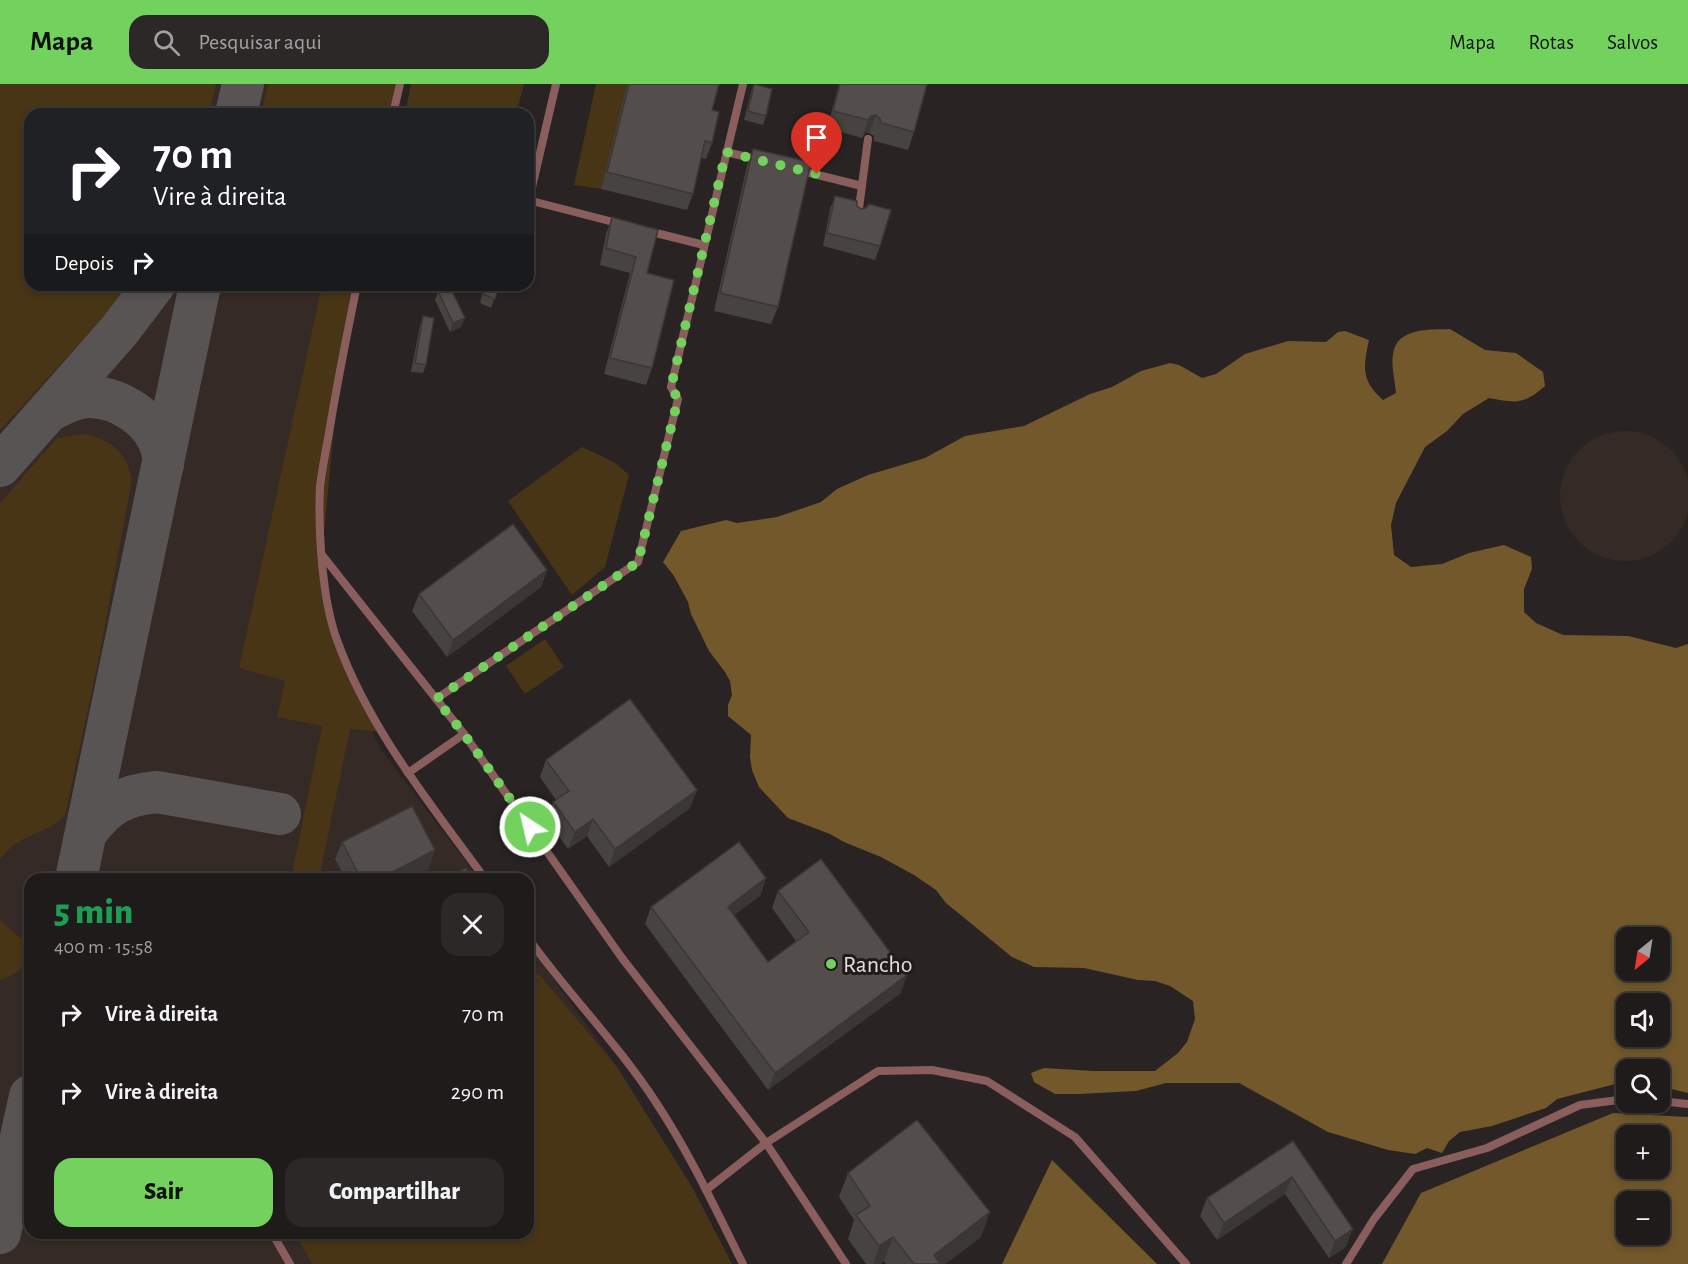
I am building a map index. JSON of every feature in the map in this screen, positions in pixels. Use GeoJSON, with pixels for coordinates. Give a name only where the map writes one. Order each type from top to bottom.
{"type":"FeatureCollection","features":[{"type":"Feature","properties":{"kind":"lane"},"geometry":{"type":"LineString","coordinates":[[394,108],[400,84]]}},
{"type":"Feature","properties":{"kind":"lane"},"geometry":{"type":"LineString","coordinates":[[534,175],[556,84]]}},
{"type":"Feature","properties":{"kind":"lane"},"geometry":{"type":"LineString","coordinates":[[436,699],[638,562],[678,399],[671,387],[742,84]]}},
{"type":"Feature","properties":{"kind":"lane"},"geometry":{"type":"LineString","coordinates":[[858,216],[868,139]]}},
{"type":"Feature","properties":{"kind":"lane"},"geometry":{"type":"LineString","coordinates":[[726,152],[771,163]]}},
{"type":"Feature","properties":{"kind":"lane"},"geometry":{"type":"LineString","coordinates":[[794,169],[862,186]]}},
{"type":"Feature","properties":{"kind":"lane"},"geometry":{"type":"LineString","coordinates":[[534,202],[627,226]]}},
{"type":"Feature","properties":{"kind":"lane"},"geometry":{"type":"LineString","coordinates":[[638,228],[704,245]]}},
{"type":"Feature","properties":{"kind":"lane"},"geometry":{"type":"LineString","coordinates":[[356,291],[320,486],[326,596],[336,639],[363,701],[408,773],[481,873]]}},
{"type":"Feature","properties":{"kind":"lane"},"geometry":{"type":"LineString","coordinates":[[322,555],[464,734],[622,958],[766,1143],[846,1264]]}},
{"type":"Feature","properties":{"kind":"lane"},"geometry":{"type":"LineString","coordinates":[[408,773],[464,734]]}},
{"type":"Feature","properties":{"kind":"lane"},"geometry":{"type":"LineString","coordinates":[[534,953],[582,1005],[656,1103],[706,1190],[743,1264]]}},
{"type":"Feature","properties":{"kind":"lane"},"geometry":{"type":"LineString","coordinates":[[706,1190],[766,1143],[878,1071],[932,1070],[987,1081],[1075,1137],[1186,1264]]}},
{"type":"Feature","properties":{"kind":"lane"},"geometry":{"type":"LineString","coordinates":[[1346,1264],[1374,1219],[1413,1169],[1487,1148],[1580,1105],[1616,1100]]}},
{"type":"Feature","properties":{"kind":"lane"},"geometry":{"type":"LineString","coordinates":[[1670,1102],[1688,1104]]}},
{"type":"Feature","properties":{"kind":"lane"},"geometry":{"type":"LineString","coordinates":[[275,1239],[290,1264]]}},
{"type":"Feature","properties":{"kind":"shaded area"},"geometry":{"type":"Polygon","coordinates":[[[0,84],[388,84],[384,108],[24,108],[24,291],[350,291],[311,518],[332,658],[382,751],[474,873],[24,873],[24,1239],[534,1239],[534,952],[617,1067],[692,1187],[732,1264],[0,1264],[0,84]]]}},
{"type":"Feature","properties":{"kind":"shaded area"},"geometry":{"type":"Polygon","coordinates":[[[0,84],[216,84],[210,108],[24,108],[24,291],[123,291],[101,320],[0,430],[0,84]]]}},
{"type":"Feature","properties":{"kind":"shaded area"},"geometry":{"type":"Polygon","coordinates":[[[268,84],[396,84],[390,108],[262,108],[268,84]]]}},
{"type":"Feature","properties":{"kind":"shaded area"},"geometry":{"type":"Polygon","coordinates":[[[411,84],[524,84],[518,108],[406,108],[411,84]]]}},
{"type":"Feature","properties":{"kind":"shaded area"},"geometry":{"type":"Polygon","coordinates":[[[596,84],[627,84],[601,189],[574,185],[596,84]]]}},
{"type":"Feature","properties":{"kind":"shaded area"},"geometry":{"type":"Polygon","coordinates":[[[321,291],[355,291],[338,384],[322,556],[336,639],[382,732],[350,729],[320,873],[292,873],[322,726],[277,717],[285,681],[239,668],[321,291]]]}},
{"type":"Feature","properties":{"kind":"shaded area"},"geometry":{"type":"Polygon","coordinates":[[[1450,329],[1485,350],[1516,353],[1543,372],[1545,386],[1531,397],[1519,401],[1489,398],[1463,414],[1447,431],[1425,447],[1396,503],[1391,525],[1394,555],[1411,567],[1442,564],[1469,553],[1504,545],[1531,557],[1532,569],[1524,589],[1524,612],[1536,623],[1563,635],[1628,636],[1676,648],[1688,644],[1688,1093],[1670,1089],[1670,1059],[1616,1059],[1616,1084],[1557,1099],[1546,1108],[1492,1126],[1460,1132],[1449,1141],[1442,1153],[1427,1148],[1415,1154],[1388,1150],[1328,1132],[1239,1083],[1166,1083],[1136,1091],[1055,1094],[1034,1082],[1031,1073],[1044,1068],[1155,1071],[1178,1053],[1187,1042],[1195,1019],[1193,1001],[1170,986],[1155,981],[1138,980],[1084,968],[1034,967],[1012,957],[946,903],[936,890],[914,875],[881,857],[788,818],[759,787],[752,770],[750,757],[751,735],[728,716],[728,705],[732,695],[730,681],[709,651],[691,614],[688,602],[674,576],[663,562],[681,531],[726,520],[737,523],[777,517],[821,502],[837,489],[868,475],[925,458],[965,436],[1024,426],[1090,394],[1112,387],[1141,371],[1170,363],[1179,365],[1202,378],[1216,374],[1245,354],[1288,341],[1326,342],[1338,332],[1345,331],[1369,340],[1365,366],[1367,380],[1383,400],[1396,393],[1393,354],[1396,345],[1408,334],[1424,330],[1450,329]]]}},
{"type":"Feature","properties":{"kind":"shaded area"},"geometry":{"type":"Polygon","coordinates":[[[1625,431],[1650,436],[1671,450],[1685,471],[1689,483],[1689,509],[1685,521],[1671,542],[1650,556],[1625,561],[1600,556],[1579,542],[1565,521],[1560,496],[1565,471],[1579,450],[1600,436],[1625,431]]]}},
{"type":"Feature","properties":{"kind":"shaded area"},"geometry":{"type":"Polygon","coordinates":[[[86,434],[104,440],[117,449],[126,461],[132,479],[98,663],[65,815],[48,828],[15,844],[0,860],[0,503],[57,438],[86,434]]]}},
{"type":"Feature","properties":{"kind":"shaded area"},"geometry":{"type":"Polygon","coordinates":[[[582,447],[614,462],[629,475],[605,567],[572,595],[508,501],[582,447]]]}},
{"type":"Feature","properties":{"kind":"shaded area"},"geometry":{"type":"Polygon","coordinates":[[[545,639],[564,667],[525,694],[506,666],[545,639]]]}},
{"type":"Feature","properties":{"kind":"shaded area"},"geometry":{"type":"Polygon","coordinates":[[[0,920],[24,941],[24,964],[17,972],[0,980],[0,920]]]}},
{"type":"Feature","properties":{"kind":"shaded area"},"geometry":{"type":"Polygon","coordinates":[[[538,973],[617,1067],[692,1187],[732,1264],[312,1264],[298,1239],[534,1239],[534,977],[538,973]]]}},
{"type":"Feature","properties":{"kind":"shaded area"},"geometry":{"type":"Polygon","coordinates":[[[1613,1113],[1688,1117],[1688,1264],[1382,1264],[1421,1193],[1613,1113]]]}},
{"type":"Feature","properties":{"kind":"shaded area"},"geometry":{"type":"Polygon","coordinates":[[[1052,1160],[1157,1264],[1002,1264],[1052,1160]]]}},
{"type":"Feature","properties":{"kind":"building"},"geometry":{"type":"Polygon","coordinates":[[[629,84],[719,84],[712,110],[719,112],[712,143],[705,141],[693,194],[607,172],[629,84]]]}},
{"type":"Feature","properties":{"kind":"building"},"geometry":{"type":"Polygon","coordinates":[[[754,84],[772,89],[766,116],[748,111],[754,84]]]}},
{"type":"Feature","properties":{"kind":"building"},"geometry":{"type":"Polygon","coordinates":[[[840,84],[927,84],[914,132],[881,123],[876,115],[871,116],[868,120],[833,111],[840,84]]]}},
{"type":"Feature","properties":{"kind":"building"},"geometry":{"type":"Polygon","coordinates":[[[753,149],[811,162],[778,307],[720,293],[753,149]]]}},
{"type":"Feature","properties":{"kind":"building"},"geometry":{"type":"Polygon","coordinates":[[[835,196],[857,201],[857,206],[861,209],[866,208],[869,204],[891,210],[880,246],[827,233],[835,196]]]}},
{"type":"Feature","properties":{"kind":"building"},"geometry":{"type":"Polygon","coordinates":[[[612,217],[658,230],[647,273],[674,280],[652,368],[610,358],[636,257],[606,248],[612,217]]]}},
{"type":"Feature","properties":{"kind":"building"},"geometry":{"type":"Polygon","coordinates":[[[438,291],[452,291],[465,318],[453,323],[438,291]]]}},
{"type":"Feature","properties":{"kind":"building"},"geometry":{"type":"Polygon","coordinates":[[[484,291],[497,291],[495,299],[483,294],[484,291]]]}},
{"type":"Feature","properties":{"kind":"building"},"geometry":{"type":"Polygon","coordinates":[[[423,316],[434,318],[426,365],[415,363],[423,316]]]}},
{"type":"Feature","properties":{"kind":"building"},"geometry":{"type":"Polygon","coordinates":[[[513,524],[547,570],[453,640],[419,594],[513,524]]]}},
{"type":"Feature","properties":{"kind":"building"},"geometry":{"type":"Polygon","coordinates":[[[630,699],[697,790],[615,849],[593,819],[575,832],[553,802],[569,791],[546,760],[630,699]]]}},
{"type":"Feature","properties":{"kind":"building"},"geometry":{"type":"Polygon","coordinates":[[[412,806],[435,850],[391,873],[358,873],[342,842],[412,806]]]}},
{"type":"Feature","properties":{"kind":"building","name":"Rancho"},"geometry":{"type":"Polygon","coordinates":[[[739,842],[766,878],[728,907],[768,962],[809,932],[778,891],[821,859],[907,975],[775,1073],[651,907],[739,842]]]}},
{"type":"Feature","properties":{"kind":"building"},"geometry":{"type":"Polygon","coordinates":[[[466,868],[468,873],[456,873],[466,868]]]}},
{"type":"Feature","properties":{"kind":"building"},"geometry":{"type":"Polygon","coordinates":[[[917,1120],[990,1212],[934,1255],[940,1264],[914,1264],[893,1237],[879,1246],[856,1215],[870,1206],[848,1173],[917,1120]]]}},
{"type":"Feature","properties":{"kind":"building"},"geometry":{"type":"Polygon","coordinates":[[[1293,1141],[1353,1229],[1335,1241],[1292,1177],[1224,1223],[1207,1198],[1293,1141]]]}},
{"type":"Feature","properties":{"kind":"taxiway"},"geometry":{"type":"LineString","coordinates":[[237,108],[243,84]]}},
{"type":"Feature","properties":{"kind":"taxiway"},"geometry":{"type":"LineString","coordinates":[[0,466],[119,331],[149,291]]}},
{"type":"Feature","properties":{"kind":"taxiway"},"geometry":{"type":"LineString","coordinates":[[77,873],[199,291]]}},
{"type":"Feature","properties":{"kind":"taxiway"},"geometry":{"type":"LineString","coordinates":[[51,410],[73,400],[87,397],[123,405],[152,429],[162,451],[163,465]]}},
{"type":"Feature","properties":{"kind":"taxiway"},"geometry":{"type":"LineString","coordinates":[[87,832],[109,808],[125,799],[145,793],[157,792],[280,814]]}},
{"type":"Feature","properties":{"kind":"taxiway"},"geometry":{"type":"LineString","coordinates":[[0,1233],[24,1123]]}},
{"type":"Feature","properties":{"kind":"place","name":"Rancho"},"geometry":{"type":"Point","coordinates":[831,964]}},
{"type":"Feature","properties":{"kind":"route"},"geometry":{"type":"LineString","coordinates":[[530,827],[464,734],[436,699],[638,562],[678,399],[671,387],[726,152],[817,174]]}}]}
